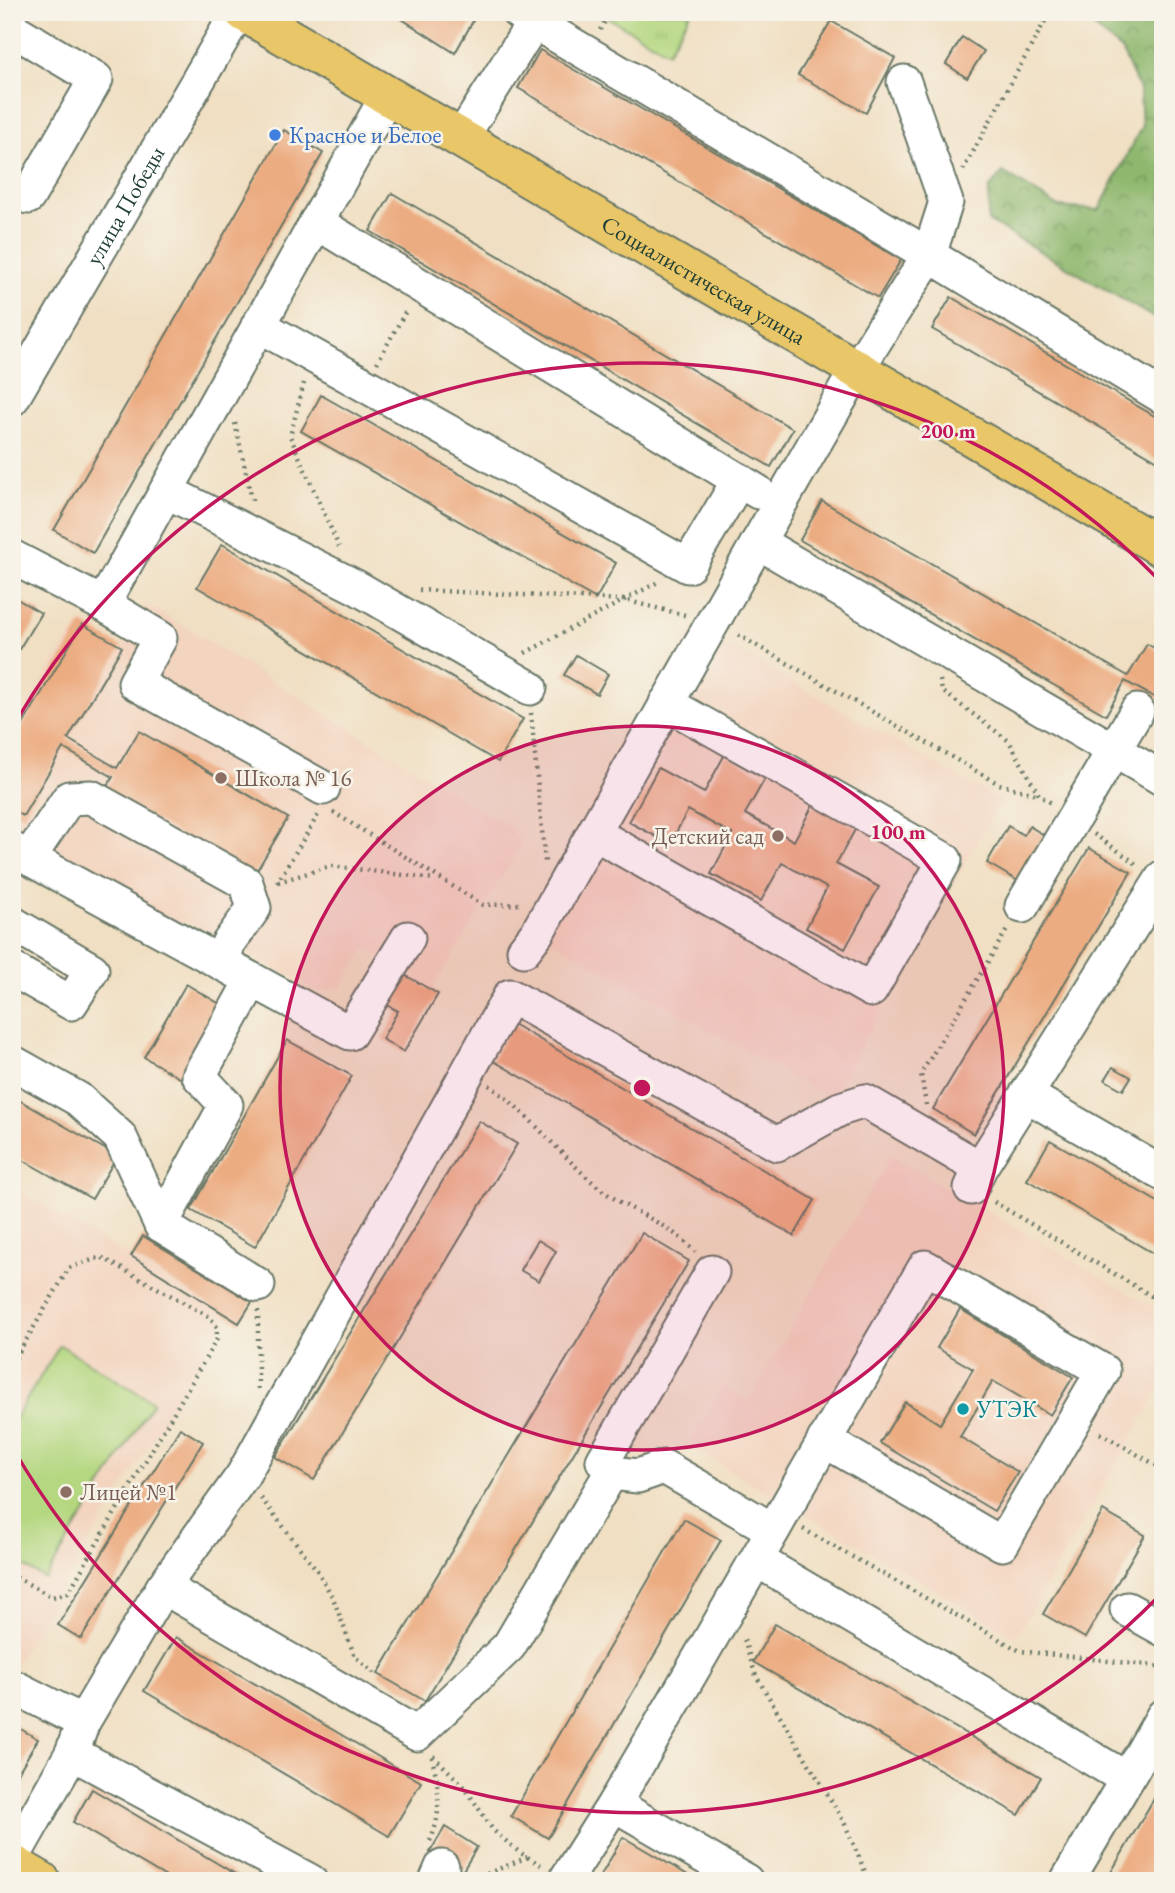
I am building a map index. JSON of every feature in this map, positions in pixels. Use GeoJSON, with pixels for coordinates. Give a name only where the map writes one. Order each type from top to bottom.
{"type":"FeatureCollection","features":[{"type":"Feature","properties":{"kind":"main road","name":"Социалистическая улица"},"geometry":{"type":"LineString","coordinates":[[244,12],[1163,548]]}},
{"type":"Feature","properties":{"kind":"main road"},"geometry":{"type":"LineString","coordinates":[[12,1861],[41,1881]]}},
{"type":"Feature","properties":{"kind":"street","name":"улица Победы"},"geometry":{"type":"LineString","coordinates":[[15,387],[238,12]]}},
{"type":"Feature","properties":{"kind":"street"},"geometry":{"type":"LineString","coordinates":[[460,140],[526,17],[1163,397]]}},
{"type":"Feature","properties":{"kind":"street"},"geometry":{"type":"LineString","coordinates":[[12,188],[28,197],[96,79],[16,41]]}},
{"type":"Feature","properties":{"kind":"street"},"geometry":{"type":"LineString","coordinates":[[524,950],[594,833],[856,370],[929,255],[946,202],[904,82]]}},
{"type":"Feature","properties":{"kind":"street"},"geometry":{"type":"LineString","coordinates":[[103,604],[387,96]]}},
{"type":"Feature","properties":{"kind":"street"},"geometry":{"type":"LineString","coordinates":[[316,222],[778,504]]}},
{"type":"Feature","properties":{"kind":"street"},"geometry":{"type":"LineString","coordinates":[[258,325],[688,566],[739,480]]}},
{"type":"Feature","properties":{"kind":"street"},"geometry":{"type":"LineString","coordinates":[[166,491],[356,587],[530,688]]}},
{"type":"Feature","properties":{"kind":"street"},"geometry":{"type":"LineString","coordinates":[[758,542],[1114,750],[1160,770]]}},
{"type":"Feature","properties":{"kind":"street"},"geometry":{"type":"LineString","coordinates":[[12,557],[103,604],[160,638],[135,683],[323,788]]}},
{"type":"Feature","properties":{"kind":"street"},"geometry":{"type":"LineString","coordinates":[[594,833],[871,990],[945,860],[666,703]]}},
{"type":"Feature","properties":{"kind":"street"},"geometry":{"type":"LineString","coordinates":[[1023,906],[1137,711]]}},
{"type":"Feature","properties":{"kind":"street"},"geometry":{"type":"LineString","coordinates":[[18,854],[32,853],[69,798],[91,797],[246,883],[254,908],[228,944],[223,964]]}},
{"type":"Feature","properties":{"kind":"street"},"geometry":{"type":"LineString","coordinates":[[18,854],[350,1033],[408,937]]}},
{"type":"Feature","properties":{"kind":"street"},"geometry":{"type":"LineString","coordinates":[[12,1861],[163,1587],[243,1475],[510,996],[777,1144],[841,1110],[866,1101],[921,1136],[976,1178],[1161,879]]}},
{"type":"Feature","properties":{"kind":"street"},"geometry":{"type":"LineString","coordinates":[[12,923],[92,970],[71,1003],[12,969]]}},
{"type":"Feature","properties":{"kind":"street"},"geometry":{"type":"LineString","coordinates":[[162,1225],[226,1105],[199,1076],[252,979]]}},
{"type":"Feature","properties":{"kind":"street"},"geometry":{"type":"LineString","coordinates":[[12,1062],[78,1099],[120,1137],[162,1225],[258,1285]]}},
{"type":"Feature","properties":{"kind":"street"},"geometry":{"type":"LineString","coordinates":[[1028,1096],[1163,1174]]}},
{"type":"Feature","properties":{"kind":"street"},"geometry":{"type":"LineString","coordinates":[[565,1881],[614,1804],[757,1560],[824,1440],[925,1267],[1103,1371],[1002,1544],[824,1440]]}},
{"type":"Feature","properties":{"kind":"street"},"geometry":{"type":"LineString","coordinates":[[712,1272],[603,1461],[611,1473],[638,1476],[664,1467],[777,1523]]}},
{"type":"Feature","properties":{"kind":"street"},"geometry":{"type":"LineString","coordinates":[[163,1587],[364,1702],[424,1743],[509,1646],[611,1473]]}},
{"type":"Feature","properties":{"kind":"street"},"geometry":{"type":"LineString","coordinates":[[757,1560],[1127,1779]]}},
{"type":"Feature","properties":{"kind":"street"},"geometry":{"type":"LineString","coordinates":[[1127,1609],[1163,1629]]}},
{"type":"Feature","properties":{"kind":"street"},"geometry":{"type":"LineString","coordinates":[[12,1686],[78,1737],[310,1881]]}},
{"type":"Feature","properties":{"kind":"street"},"geometry":{"type":"LineString","coordinates":[[1067,1881],[1163,1716]]}},
{"type":"Feature","properties":{"kind":"street"},"geometry":{"type":"LineString","coordinates":[[614,1804],[746,1881]]}},
{"type":"Feature","properties":{"kind":"path"},"geometry":{"type":"LineString","coordinates":[[946,202],[1050,12]]}},
{"type":"Feature","properties":{"kind":"path"},"geometry":{"type":"LineString","coordinates":[[365,385],[419,287]]}},
{"type":"Feature","properties":{"kind":"path"},"geometry":{"type":"LineString","coordinates":[[312,355],[290,436],[356,587]]}},
{"type":"Feature","properties":{"kind":"path"},"geometry":{"type":"LineString","coordinates":[[226,383],[261,539]]}},
{"type":"Feature","properties":{"kind":"path"},"geometry":{"type":"LineString","coordinates":[[496,668],[688,566]]}},
{"type":"Feature","properties":{"kind":"path"},"geometry":{"type":"LineString","coordinates":[[410,590],[624,600],[713,621],[999,784],[1039,795],[1161,879]]}},
{"type":"Feature","properties":{"kind":"path"},"geometry":{"type":"LineString","coordinates":[[933,645],[942,691],[1009,741],[1039,795]]}},
{"type":"Feature","properties":{"kind":"path"},"geometry":{"type":"LineString","coordinates":[[530,688],[546,867]]}},
{"type":"Feature","properties":{"kind":"path"},"geometry":{"type":"LineString","coordinates":[[254,908],[278,882],[324,806],[483,905],[527,904]]}},
{"type":"Feature","properties":{"kind":"path"},"geometry":{"type":"LineString","coordinates":[[278,882],[331,866],[440,879]]}},
{"type":"Feature","properties":{"kind":"path"},"geometry":{"type":"LineString","coordinates":[[921,1136],[928,1119],[921,1074],[1023,906]]}},
{"type":"Feature","properties":{"kind":"path"},"geometry":{"type":"LineString","coordinates":[[465,1079],[490,1086],[543,1131],[597,1187],[680,1235],[712,1272]]}},
{"type":"Feature","properties":{"kind":"path"},"geometry":{"type":"LineString","coordinates":[[976,1178],[1163,1303]]}},
{"type":"Feature","properties":{"kind":"path"},"geometry":{"type":"LineString","coordinates":[[12,1364],[69,1268],[101,1257],[210,1317],[217,1326],[217,1339],[68,1592],[52,1597],[12,1575]]}},
{"type":"Feature","properties":{"kind":"path"},"geometry":{"type":"LineString","coordinates":[[258,1285],[258,1396]]}},
{"type":"Feature","properties":{"kind":"path"},"geometry":{"type":"LineString","coordinates":[[1075,1419],[1163,1469]]}},
{"type":"Feature","properties":{"kind":"path"},"geometry":{"type":"LineString","coordinates":[[243,1475],[317,1570],[338,1609],[355,1657],[373,1671],[376,1680],[364,1702]]}},
{"type":"Feature","properties":{"kind":"path"},"geometry":{"type":"LineString","coordinates":[[777,1523],[1020,1651],[1163,1667]]}},
{"type":"Feature","properties":{"kind":"path"},"geometry":{"type":"LineString","coordinates":[[732,1602],[756,1676],[844,1822],[869,1881]]}},
{"type":"Feature","properties":{"kind":"path"},"geometry":{"type":"LineString","coordinates":[[424,1743],[437,1779],[439,1822]]}},
{"type":"Feature","properties":{"kind":"path"},"geometry":{"type":"LineString","coordinates":[[424,1743],[463,1785],[493,1830],[528,1857],[474,1880],[476,1881]]}},
{"type":"Feature","properties":{"kind":"shaded area","name":"Школа № 16"},"geometry":{"type":"Polygon","coordinates":[[[146,603],[510,827],[522,844],[432,990],[366,948],[341,987],[319,992],[186,921],[180,927],[12,842],[12,729],[81,621],[121,647],[146,603]]]}},
{"type":"Feature","properties":{"kind":"shaded area","name":"Детский сад"},"geometry":{"type":"Polygon","coordinates":[[[694,626],[1001,801],[831,1099],[524,925],[694,626]]]}},
{"type":"Feature","properties":{"kind":"shaded area"},"geometry":{"type":"Polygon","coordinates":[[[891,1155],[1163,1313],[1163,1384],[1016,1637],[688,1446],[723,1387],[748,1401],[891,1155]]]}},
{"type":"Feature","properties":{"kind":"shaded area","name":"Лицей №1"},"geometry":{"type":"Polygon","coordinates":[[[12,1187],[228,1315],[12,1669],[12,1187]]]}},
{"type":"Feature","properties":{"kind":"green space"},"geometry":{"type":"Polygon","coordinates":[[[610,12],[691,12],[668,52],[607,17],[610,12]]]}},
{"type":"Feature","properties":{"kind":"green space"},"geometry":{"type":"Polygon","coordinates":[[[1094,12],[1163,12],[1163,323],[988,221],[989,189],[1003,172],[1059,207],[1099,210],[1142,126],[1140,91],[1122,51],[1093,26],[1094,12]]]}},
{"type":"Feature","properties":{"kind":"green space"},"geometry":{"type":"Polygon","coordinates":[[[60,1345],[153,1402],[45,1579],[12,1559],[12,1423],[60,1345]]]}},
{"type":"Feature","properties":{"kind":"building"},"geometry":{"type":"Polygon","coordinates":[[[391,12],[478,12],[455,53],[391,12]]]}},
{"type":"Feature","properties":{"kind":"building"},"geometry":{"type":"Polygon","coordinates":[[[831,21],[895,58],[866,113],[798,75],[831,21]]]}},
{"type":"Feature","properties":{"kind":"building"},"geometry":{"type":"Polygon","coordinates":[[[962,37],[984,51],[967,78],[946,64],[962,37]]]}},
{"type":"Feature","properties":{"kind":"building"},"geometry":{"type":"Polygon","coordinates":[[[540,50],[901,260],[878,298],[518,88],[540,50]]]}},
{"type":"Feature","properties":{"kind":"building"},"geometry":{"type":"Polygon","coordinates":[[[284,130],[323,153],[93,553],[54,530],[284,130]]]}},
{"type":"Feature","properties":{"kind":"building"},"geometry":{"type":"Polygon","coordinates":[[[392,193],[793,429],[771,467],[370,231],[392,193]]]}},
{"type":"Feature","properties":{"kind":"building"},"geometry":{"type":"Polygon","coordinates":[[[951,297],[1163,421],[1163,464],[932,329],[951,297]]]}},
{"type":"Feature","properties":{"kind":"building"},"geometry":{"type":"Polygon","coordinates":[[[321,395],[616,563],[596,599],[301,431],[321,395]]]}},
{"type":"Feature","properties":{"kind":"building"},"geometry":{"type":"Polygon","coordinates":[[[822,501],[1128,676],[1147,644],[1163,653],[1163,702],[1125,681],[1106,715],[800,540],[822,501]]]}},
{"type":"Feature","properties":{"kind":"building"},"geometry":{"type":"Polygon","coordinates":[[[222,544],[523,719],[498,762],[197,587],[222,544]]]}},
{"type":"Feature","properties":{"kind":"building"},"geometry":{"type":"Polygon","coordinates":[[[12,596],[41,613],[12,661],[12,596]]]}},
{"type":"Feature","properties":{"kind":"building"},"geometry":{"type":"Polygon","coordinates":[[[82,624],[122,647],[68,739],[117,768],[139,731],[288,818],[253,877],[104,791],[113,777],[63,748],[23,816],[12,810],[12,743],[82,624]]]}},
{"type":"Feature","properties":{"kind":"building"},"geometry":{"type":"Polygon","coordinates":[[[576,655],[608,674],[597,694],[564,675],[576,655]]]}},
{"type":"Feature","properties":{"kind":"building"},"geometry":{"type":"Polygon","coordinates":[[[725,754],[766,777],[745,814],[794,841],[813,805],[856,828],[836,864],[879,887],[845,949],[806,928],[827,888],[782,863],[761,901],[711,874],[732,834],[688,810],[670,844],[629,822],[658,768],[704,793],[725,754]]]}},
{"type":"Feature","properties":{"kind":"building"},"geometry":{"type":"Polygon","coordinates":[[[1008,826],[1024,835],[1029,826],[1044,835],[1018,881],[987,863],[1008,826]]]}},
{"type":"Feature","properties":{"kind":"building"},"geometry":{"type":"Polygon","coordinates":[[[1089,848],[1131,872],[974,1134],[933,1109],[1089,848]]]}},
{"type":"Feature","properties":{"kind":"building"},"geometry":{"type":"Polygon","coordinates":[[[405,975],[438,994],[404,1052],[382,1039],[398,1011],[387,1005],[405,975]]]}},
{"type":"Feature","properties":{"kind":"building"},"geometry":{"type":"Polygon","coordinates":[[[186,984],[225,1007],[183,1080],[144,1057],[186,984]]]}},
{"type":"Feature","properties":{"kind":"building"},"geometry":{"type":"Polygon","coordinates":[[[513,1024],[815,1200],[794,1236],[492,1060],[513,1024]]]}},
{"type":"Feature","properties":{"kind":"building"},"geometry":{"type":"Polygon","coordinates":[[[287,1040],[352,1076],[255,1247],[191,1210],[287,1040]]]}},
{"type":"Feature","properties":{"kind":"building"},"geometry":{"type":"Polygon","coordinates":[[[1113,1067],[1131,1077],[1123,1090],[1105,1080],[1113,1067]]]}},
{"type":"Feature","properties":{"kind":"building"},"geometry":{"type":"Polygon","coordinates":[[[12,1096],[117,1156],[92,1199],[12,1154],[12,1096]]]}},
{"type":"Feature","properties":{"kind":"building"},"geometry":{"type":"Polygon","coordinates":[[[479,1121],[517,1144],[314,1480],[275,1457],[479,1121]]]}},
{"type":"Feature","properties":{"kind":"building"},"geometry":{"type":"Polygon","coordinates":[[[1050,1140],[1163,1205],[1163,1259],[1027,1180],[1050,1140]]]}},
{"type":"Feature","properties":{"kind":"building"},"geometry":{"type":"Polygon","coordinates":[[[642,1233],[689,1261],[425,1701],[378,1674],[642,1233]]]}},
{"type":"Feature","properties":{"kind":"building"},"geometry":{"type":"Polygon","coordinates":[[[143,1236],[252,1302],[239,1323],[131,1256],[143,1236]]]}},
{"type":"Feature","properties":{"kind":"building"},"geometry":{"type":"Polygon","coordinates":[[[538,1240],[556,1251],[539,1281],[520,1270],[538,1240]]]}},
{"type":"Feature","properties":{"kind":"building","name":"УТЭК"},"geometry":{"type":"Polygon","coordinates":[[[960,1309],[1073,1377],[1050,1415],[993,1381],[960,1437],[1018,1472],[994,1511],[880,1443],[905,1402],[940,1424],[973,1369],[937,1348],[960,1309]]]}},
{"type":"Feature","properties":{"kind":"building"},"geometry":{"type":"Polygon","coordinates":[[[180,1428],[203,1442],[81,1639],[58,1625],[180,1428]]]}},
{"type":"Feature","properties":{"kind":"building"},"geometry":{"type":"Polygon","coordinates":[[[1103,1511],[1145,1535],[1085,1638],[1043,1614],[1103,1511]]]}},
{"type":"Feature","properties":{"kind":"building"},"geometry":{"type":"Polygon","coordinates":[[[684,1519],[721,1540],[548,1838],[511,1816],[684,1519]]]}},
{"type":"Feature","properties":{"kind":"building"},"geometry":{"type":"Polygon","coordinates":[[[775,1624],[1041,1777],[1019,1815],[753,1662],[775,1624]]]}},
{"type":"Feature","properties":{"kind":"building"},"geometry":{"type":"Polygon","coordinates":[[[176,1637],[421,1782],[389,1836],[144,1691],[176,1637]]]}},
{"type":"Feature","properties":{"kind":"building"},"geometry":{"type":"Polygon","coordinates":[[[12,1724],[38,1739],[12,1783],[12,1724]]]}},
{"type":"Feature","properties":{"kind":"building"},"geometry":{"type":"Polygon","coordinates":[[[1163,1783],[1163,1872],[1158,1881],[1106,1881],[1163,1783]]]}},
{"type":"Feature","properties":{"kind":"building"},"geometry":{"type":"Polygon","coordinates":[[[92,1789],[247,1881],[173,1881],[73,1822],[92,1789]]]}},
{"type":"Feature","properties":{"kind":"building"},"geometry":{"type":"Polygon","coordinates":[[[445,1827],[477,1847],[462,1872],[430,1852],[445,1827]]]}},
{"type":"Feature","properties":{"kind":"building"},"geometry":{"type":"Polygon","coordinates":[[[623,1837],[698,1881],[606,1881],[600,1877],[623,1837]]]}},
{"type":"Feature","properties":{"kind":"place","name":"Красное и Белое"},"geometry":{"type":"Point","coordinates":[275,135]}},
{"type":"Feature","properties":{"kind":"place","name":"Школа № 16"},"geometry":{"type":"Point","coordinates":[221,778]}},
{"type":"Feature","properties":{"kind":"place","name":"Детский сад"},"geometry":{"type":"Point","coordinates":[778,836]}},
{"type":"Feature","properties":{"kind":"place","name":"УТЭК"},"geometry":{"type":"Point","coordinates":[963,1409]}},
{"type":"Feature","properties":{"kind":"place","name":"Лицей №1"},"geometry":{"type":"Point","coordinates":[66,1492]}}]}
